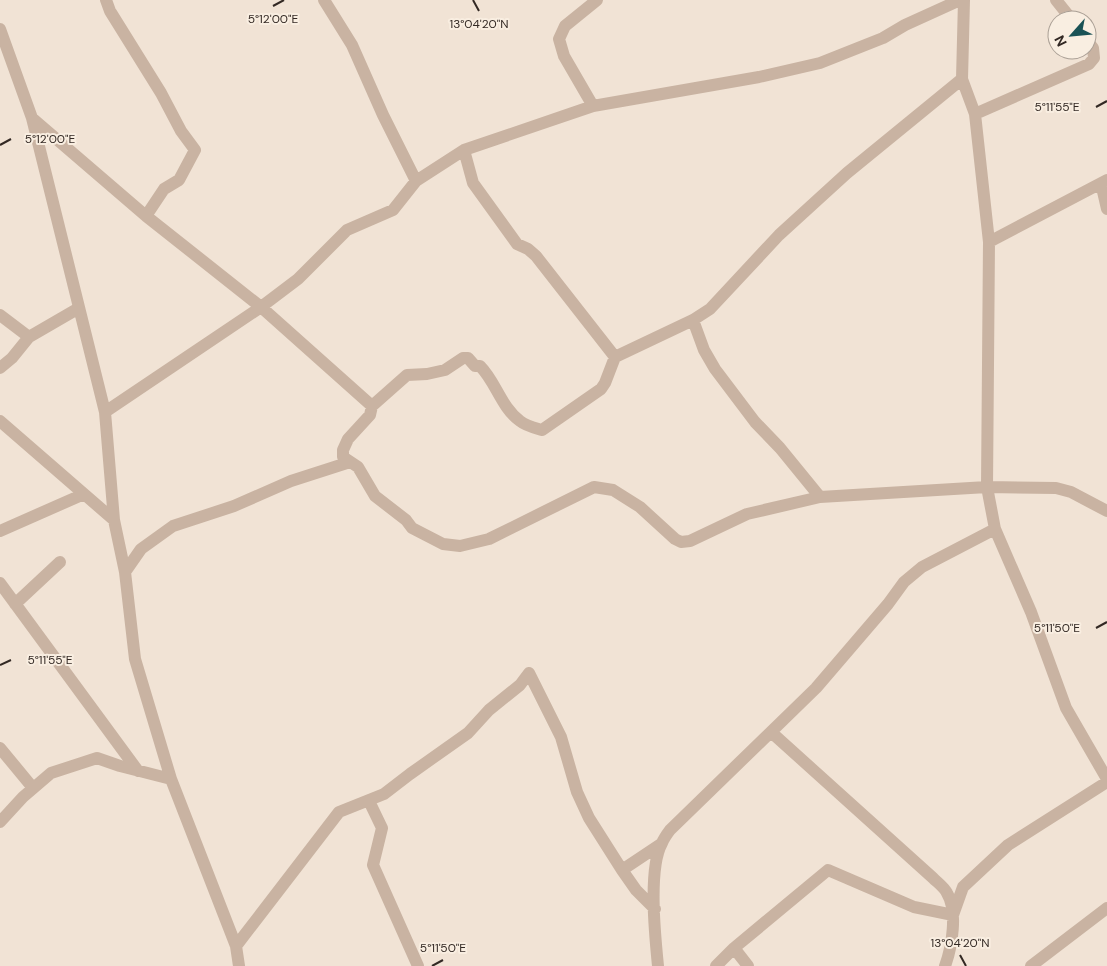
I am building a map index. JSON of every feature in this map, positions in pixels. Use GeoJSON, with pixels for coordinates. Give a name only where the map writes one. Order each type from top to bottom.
{"type":"FeatureCollection","features":[{"type":"Feature","properties":{"kind":"street"},"geometry":{"type":"LineString","coordinates":[[106,0],[110,11],[181,131],[195,150],[179,180],[164,189],[146,216]]}},
{"type":"Feature","properties":{"kind":"street"},"geometry":{"type":"LineString","coordinates":[[324,0],[352,45],[416,182]]}},
{"type":"Feature","properties":{"kind":"street"},"geometry":{"type":"LineString","coordinates":[[593,106],[564,56],[559,39],[565,26],[597,0]]}},
{"type":"Feature","properties":{"kind":"street"},"geometry":{"type":"LineString","coordinates":[[105,412],[298,279],[347,230],[392,210],[416,182],[464,150],[593,106],[758,77],[820,63],[883,38],[905,25],[962,0],[962,79],[975,114],[989,242],[987,487],[995,528],[1031,612],[1066,708],[1107,780],[1008,845],[963,887],[953,915],[950,952],[945,966]]}},
{"type":"Feature","properties":{"kind":"street"},"geometry":{"type":"LineString","coordinates":[[1056,0],[1064,10]]}},
{"type":"Feature","properties":{"kind":"street"},"geometry":{"type":"LineString","coordinates":[[0,29],[32,118],[105,412],[114,520],[126,572],[135,660],[171,779],[236,946],[239,966]]}},
{"type":"Feature","properties":{"kind":"street"},"geometry":{"type":"LineString","coordinates":[[975,114],[1089,64],[1092,60]]}},
{"type":"Feature","properties":{"kind":"street"},"geometry":{"type":"LineString","coordinates":[[962,79],[847,173],[779,235],[710,309],[693,320],[614,357],[601,389],[542,430],[520,422],[501,400],[486,372],[480,366],[475,366],[468,358],[463,358],[445,370],[427,374],[407,375],[372,406],[370,415],[348,439],[343,450],[343,457],[358,467],[375,496],[406,520],[412,528],[443,544],[460,546],[489,539],[594,487],[613,490],[640,507],[674,539],[681,542],[690,541],[747,514],[820,497],[987,487],[1056,488],[1071,492],[1107,511]]}},
{"type":"Feature","properties":{"kind":"street"},"geometry":{"type":"LineString","coordinates":[[32,118],[146,216],[261,306],[372,406]]}},
{"type":"Feature","properties":{"kind":"street"},"geometry":{"type":"LineString","coordinates":[[464,150],[472,183],[517,244],[528,249],[536,256],[614,357]]}},
{"type":"Feature","properties":{"kind":"street"},"geometry":{"type":"LineString","coordinates":[[989,242],[1104,182],[1107,209]]}},
{"type":"Feature","properties":{"kind":"street"},"geometry":{"type":"LineString","coordinates":[[0,368],[12,358],[29,337],[78,308]]}},
{"type":"Feature","properties":{"kind":"street"},"geometry":{"type":"LineString","coordinates":[[0,315],[29,337]]}},
{"type":"Feature","properties":{"kind":"street"},"geometry":{"type":"LineString","coordinates":[[693,320],[704,350],[715,369],[755,422],[780,448],[820,497]]}},
{"type":"Feature","properties":{"kind":"street"},"geometry":{"type":"LineString","coordinates":[[0,421],[114,520]]}},
{"type":"Feature","properties":{"kind":"street"},"geometry":{"type":"LineString","coordinates":[[126,572],[141,549],[173,526],[234,506],[291,481],[350,462]]}},
{"type":"Feature","properties":{"kind":"street"},"geometry":{"type":"LineString","coordinates":[[0,531],[84,494]]}},
{"type":"Feature","properties":{"kind":"street"},"geometry":{"type":"LineString","coordinates":[[658,966],[655,934],[656,862],[661,844],[670,830],[816,688],[888,604],[904,582],[922,567],[995,528]]}},
{"type":"Feature","properties":{"kind":"street"},"geometry":{"type":"LineString","coordinates":[[15,604],[60,562]]}},
{"type":"Feature","properties":{"kind":"street"},"geometry":{"type":"LineString","coordinates":[[0,582],[138,771]]}},
{"type":"Feature","properties":{"kind":"street"},"geometry":{"type":"LineString","coordinates":[[236,946],[340,812],[384,794],[468,733],[489,710],[520,685],[529,673],[561,736],[577,792],[589,818],[636,890],[655,909]]}},
{"type":"Feature","properties":{"kind":"street"},"geometry":{"type":"LineString","coordinates":[[772,732],[934,878],[947,893],[953,915]]}},
{"type":"Feature","properties":{"kind":"street"},"geometry":{"type":"LineString","coordinates":[[0,748],[33,788]]}},
{"type":"Feature","properties":{"kind":"street"},"geometry":{"type":"LineString","coordinates":[[0,822],[33,788],[51,773],[98,758],[171,779]]}},
{"type":"Feature","properties":{"kind":"street"},"geometry":{"type":"LineString","coordinates":[[369,801],[382,828],[373,865],[418,966]]}},
{"type":"Feature","properties":{"kind":"street"},"geometry":{"type":"LineString","coordinates":[[622,870],[661,844]]}},
{"type":"Feature","properties":{"kind":"street"},"geometry":{"type":"LineString","coordinates":[[716,966],[734,948],[828,870],[914,907],[953,915]]}},
{"type":"Feature","properties":{"kind":"street"},"geometry":{"type":"LineString","coordinates":[[1031,966],[1107,908]]}},
{"type":"Feature","properties":{"kind":"street"},"geometry":{"type":"LineString","coordinates":[[734,948],[748,966]]}}]}
